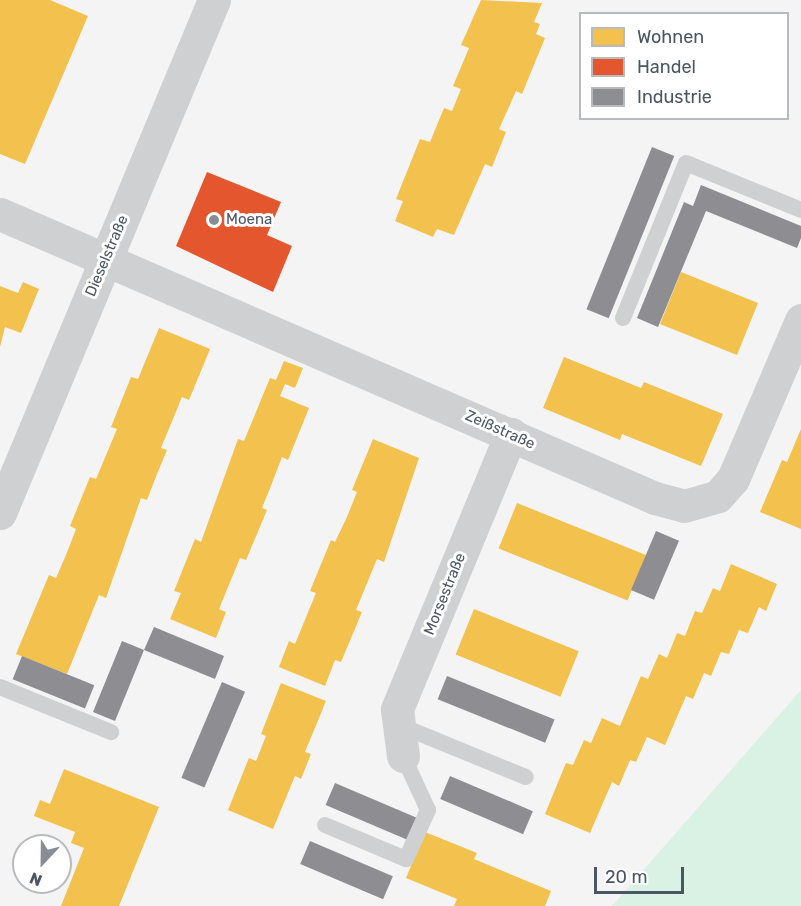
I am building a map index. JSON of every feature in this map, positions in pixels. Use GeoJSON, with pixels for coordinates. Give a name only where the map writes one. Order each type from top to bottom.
{"type":"FeatureCollection","features":[{"type":"Feature","properties":{"kind":"street","name":"Dieselstraße"},"geometry":{"type":"LineString","coordinates":[[0,513],[214,0]]}},
{"type":"Feature","properties":{"kind":"street","name":"Zeißstraße"},"geometry":{"type":"LineString","coordinates":[[0,214],[655,498],[684,506],[704,502],[718,496],[733,479],[801,320]]}},
{"type":"Feature","properties":{"kind":"street","name":"Morsestraße"},"geometry":{"type":"LineString","coordinates":[[401,740],[398,709],[511,434]]}},
{"type":"Feature","properties":{"kind":"lane"},"geometry":{"type":"LineString","coordinates":[[623,318],[686,163],[801,210]]}},
{"type":"Feature","properties":{"kind":"lane"},"geometry":{"type":"LineString","coordinates":[[0,687],[111,732]]}},
{"type":"Feature","properties":{"kind":"lane"},"geometry":{"type":"LineString","coordinates":[[401,740],[526,777]]}},
{"type":"Feature","properties":{"kind":"lane"},"geometry":{"type":"LineString","coordinates":[[325,825],[406,859],[428,810],[401,740]]}},
{"type":"Feature","properties":{"kind":"green space"},"geometry":{"type":"Polygon","coordinates":[[[801,690],[801,906],[612,906],[801,690]]]}},
{"type":"Feature","properties":{"kind":"building: Wohnen"},"geometry":{"type":"Polygon","coordinates":[[[0,0],[50,0],[88,16],[25,164],[0,154],[0,0]]]}},
{"type":"Feature","properties":{"kind":"building: Wohnen"},"geometry":{"type":"Polygon","coordinates":[[[481,0],[542,3],[534,22],[540,24],[536,34],[545,38],[522,94],[516,91],[499,129],[506,132],[492,167],[485,164],[454,235],[437,229],[433,237],[395,221],[403,201],[396,199],[420,139],[430,142],[444,108],[452,111],[461,89],[453,86],[469,48],[461,45],[481,0]]]}},
{"type":"Feature","properties":{"kind":"building: Wohnen"},"geometry":{"type":"Polygon","coordinates":[[[681,272],[758,303],[737,355],[660,324],[681,272]]]}},
{"type":"Feature","properties":{"kind":"building: Wohnen"},"geometry":{"type":"Polygon","coordinates":[[[23,282],[39,289],[21,333],[5,327],[0,347],[0,286],[18,293],[23,282]]]}},
{"type":"Feature","properties":{"kind":"building: Wohnen"},"geometry":{"type":"Polygon","coordinates":[[[159,328],[210,349],[189,400],[182,397],[161,448],[167,450],[147,500],[141,498],[106,598],[99,595],[67,674],[16,654],[49,575],[56,578],[76,529],[70,526],[90,477],[96,479],[117,429],[111,427],[131,377],[138,379],[159,328]]]}},
{"type":"Feature","properties":{"kind":"building: Wohnen"},"geometry":{"type":"Polygon","coordinates":[[[564,357],[641,388],[644,382],[723,414],[701,466],[622,434],[620,440],[543,408],[564,357]]]}},
{"type":"Feature","properties":{"kind":"building: Wohnen"},"geometry":{"type":"Polygon","coordinates":[[[284,361],[303,368],[295,388],[285,384],[280,396],[309,408],[288,460],[282,457],[262,508],[267,510],[246,560],[240,558],[219,609],[226,612],[216,638],[170,619],[181,593],[174,591],[195,539],[201,542],[238,439],[244,441],[270,378],[276,380],[284,361]]]}},
{"type":"Feature","properties":{"kind":"building: Wohnen"},"geometry":{"type":"Polygon","coordinates":[[[801,429],[801,529],[760,512],[782,460],[787,462],[801,429]]]}},
{"type":"Feature","properties":{"kind":"building: Wohnen"},"geometry":{"type":"Polygon","coordinates":[[[373,439],[419,458],[384,562],[377,559],[356,610],[362,612],[341,662],[335,660],[325,686],[279,667],[289,641],[295,644],[316,593],[310,591],[331,540],[335,542],[347,517],[357,492],[352,490],[373,439]]]}},
{"type":"Feature","properties":{"kind":"building: Wohnen"},"geometry":{"type":"Polygon","coordinates":[[[517,503],[646,555],[628,601],[499,548],[517,503]]]}},
{"type":"Feature","properties":{"kind":"building: Wohnen"},"geometry":{"type":"Polygon","coordinates":[[[731,564],[777,584],[766,611],[759,607],[748,633],[739,630],[729,654],[721,652],[711,676],[704,673],[693,699],[686,696],[665,745],[647,737],[636,762],[630,760],[619,786],[612,782],[590,833],[545,814],[566,763],[573,765],[584,740],[591,743],[602,718],[620,726],[641,676],[648,679],[659,654],[667,658],[677,633],[685,636],[695,611],[702,613],[713,588],[720,591],[731,564]]]}},
{"type":"Feature","properties":{"kind":"building: Wohnen"},"geometry":{"type":"Polygon","coordinates":[[[474,609],[579,651],[560,697],[456,654],[474,609]]]}},
{"type":"Feature","properties":{"kind":"building: Wohnen"},"geometry":{"type":"Polygon","coordinates":[[[281,683],[326,701],[305,752],[311,754],[301,779],[295,776],[273,829],[228,810],[249,758],[256,761],[266,736],[261,734],[281,683]]]}},
{"type":"Feature","properties":{"kind":"building: Wohnen"},"geometry":{"type":"Polygon","coordinates":[[[64,769],[159,807],[119,906],[61,906],[66,894],[72,894],[72,878],[84,848],[72,843],[75,832],[34,816],[40,800],[50,804],[64,769]]]}},
{"type":"Feature","properties":{"kind":"building: Wohnen"},"geometry":{"type":"Polygon","coordinates":[[[425,832],[477,853],[474,859],[551,891],[545,906],[454,906],[457,899],[406,878],[425,832]]]}},
{"type":"Feature","properties":{"kind":"building: Handel"},"geometry":{"type":"Polygon","coordinates":[[[207,172],[281,202],[267,235],[292,246],[273,292],[176,246],[207,172]]]}},
{"type":"Feature","properties":{"kind":"building: Industrie"},"geometry":{"type":"Polygon","coordinates":[[[652,147],[674,156],[609,318],[586,309],[652,147]]]}},
{"type":"Feature","properties":{"kind":"building: Industrie"},"geometry":{"type":"Polygon","coordinates":[[[701,185],[801,226],[801,238],[797,248],[706,211],[658,327],[637,318],[684,202],[693,206],[701,185]]]}},
{"type":"Feature","properties":{"kind":"building: Industrie"},"geometry":{"type":"Polygon","coordinates":[[[656,531],[679,541],[654,600],[631,590],[656,531]]]}},
{"type":"Feature","properties":{"kind":"building: Industrie"},"geometry":{"type":"Polygon","coordinates":[[[154,627],[224,656],[215,679],[144,650],[154,627]]]}},
{"type":"Feature","properties":{"kind":"building: Industrie"},"geometry":{"type":"Polygon","coordinates":[[[122,641],[144,650],[115,721],[93,712],[122,641]]]}},
{"type":"Feature","properties":{"kind":"building: Industrie"},"geometry":{"type":"Polygon","coordinates":[[[22,656],[94,685],[85,708],[13,679],[22,656]]]}},
{"type":"Feature","properties":{"kind":"building: Industrie"},"geometry":{"type":"Polygon","coordinates":[[[447,676],[555,719],[545,743],[438,699],[447,676]]]}},
{"type":"Feature","properties":{"kind":"building: Industrie"},"geometry":{"type":"Polygon","coordinates":[[[222,682],[245,692],[204,788],[181,778],[222,682]]]}},
{"type":"Feature","properties":{"kind":"building: Industrie"},"geometry":{"type":"Polygon","coordinates":[[[450,776],[533,811],[523,834],[440,799],[450,776]]]}},
{"type":"Feature","properties":{"kind":"building: Industrie"},"geometry":{"type":"Polygon","coordinates":[[[335,783],[418,818],[408,840],[326,805],[335,783]]]}},
{"type":"Feature","properties":{"kind":"building: Industrie"},"geometry":{"type":"Polygon","coordinates":[[[310,841],[393,876],[383,899],[300,864],[310,841]]]}},
{"type":"Feature","properties":{"kind":"place","name":"Moena"},"geometry":{"type":"Point","coordinates":[214,220]}}]}
